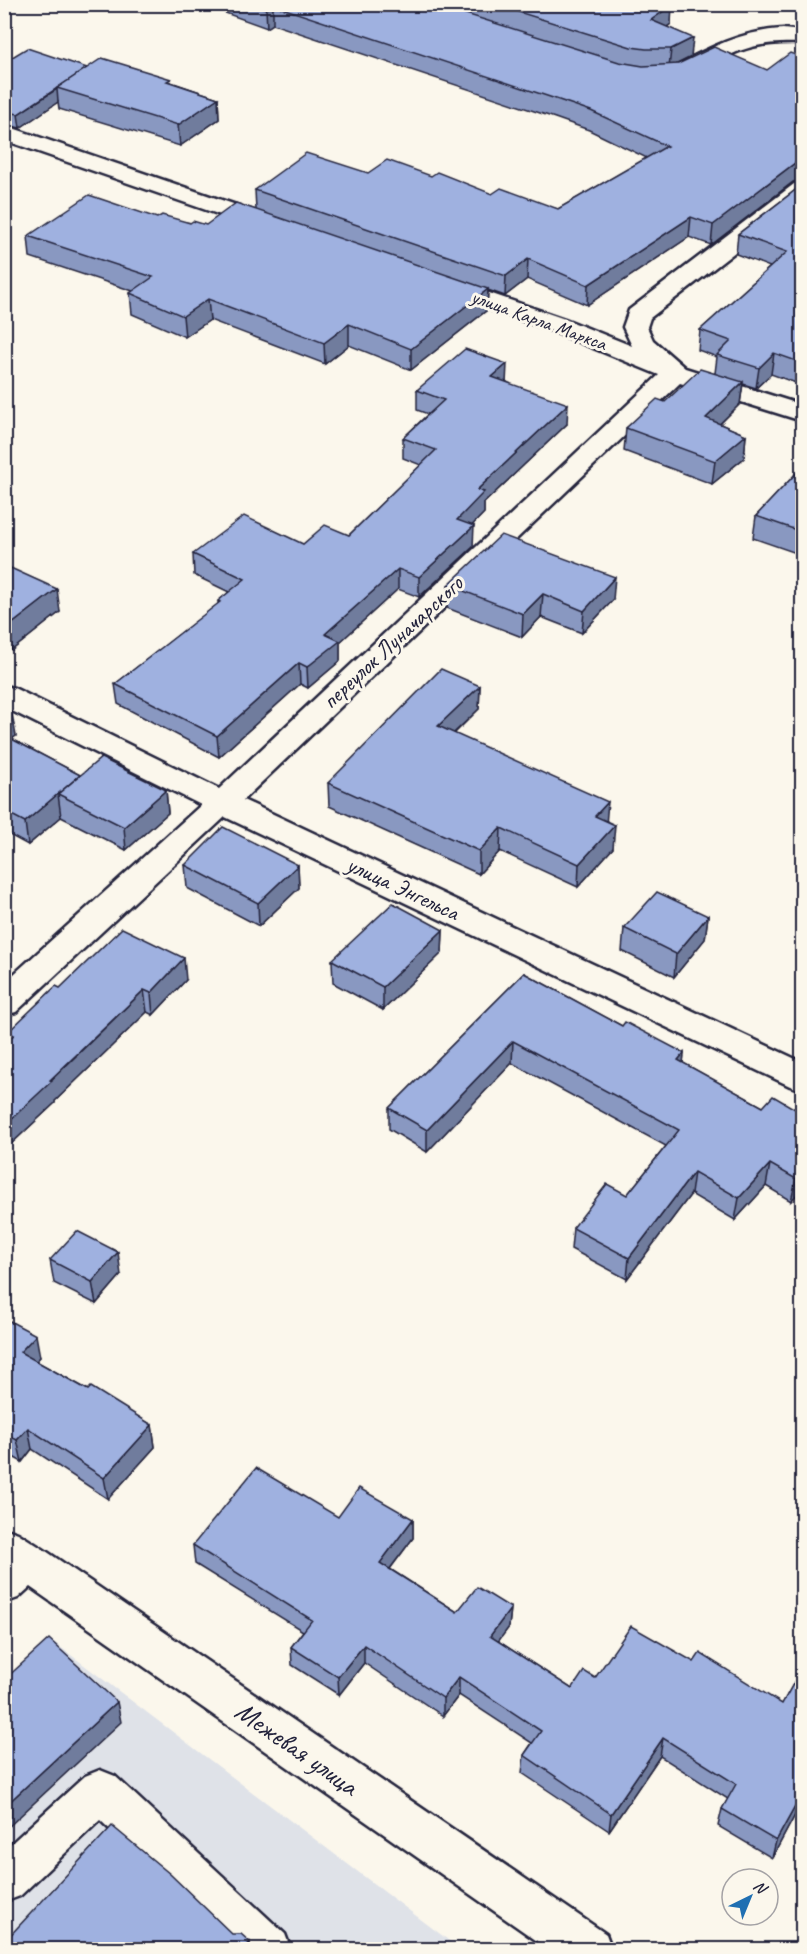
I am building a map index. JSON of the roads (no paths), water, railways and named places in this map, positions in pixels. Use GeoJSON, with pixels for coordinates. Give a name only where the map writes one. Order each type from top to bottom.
{"type":"FeatureCollection","features":[{"type":"Feature","properties":{"kind":"street"},"geometry":{"type":"LineString","coordinates":[[660,77],[676,75],[727,46],[751,38],[777,34],[802,37]]}},
{"type":"Feature","properties":{"kind":"street"},"geometry":{"type":"LineString","coordinates":[[4,132],[286,230]]}},
{"type":"Feature","properties":{"kind":"street"},"geometry":{"type":"LineString","coordinates":[[556,324],[593,326],[638,315],[802,189]]}},
{"type":"Feature","properties":{"kind":"street","name":"улица Карла Маркса"},"geometry":{"type":"LineString","coordinates":[[421,277],[556,324],[675,374],[802,413]]}},
{"type":"Feature","properties":{"kind":"street"},"geometry":{"type":"LineString","coordinates":[[638,315],[634,327],[642,343],[675,374]]}},
{"type":"Feature","properties":{"kind":"street","name":"переулок Луначарского"},"geometry":{"type":"LineString","coordinates":[[4,1003],[222,803],[675,374]]}},
{"type":"Feature","properties":{"kind":"street","name":"улица Энгельса"},"geometry":{"type":"LineString","coordinates":[[4,695],[222,803],[802,1077]]}},
{"type":"Feature","properties":{"kind":"street","name":"Межевая улица"},"geometry":{"type":"LineString","coordinates":[[13,1564],[590,1950]]}},
{"type":"Feature","properties":{"kind":"street"},"geometry":{"type":"LineString","coordinates":[[4,1880],[100,1791],[269,1950]]}}]}
